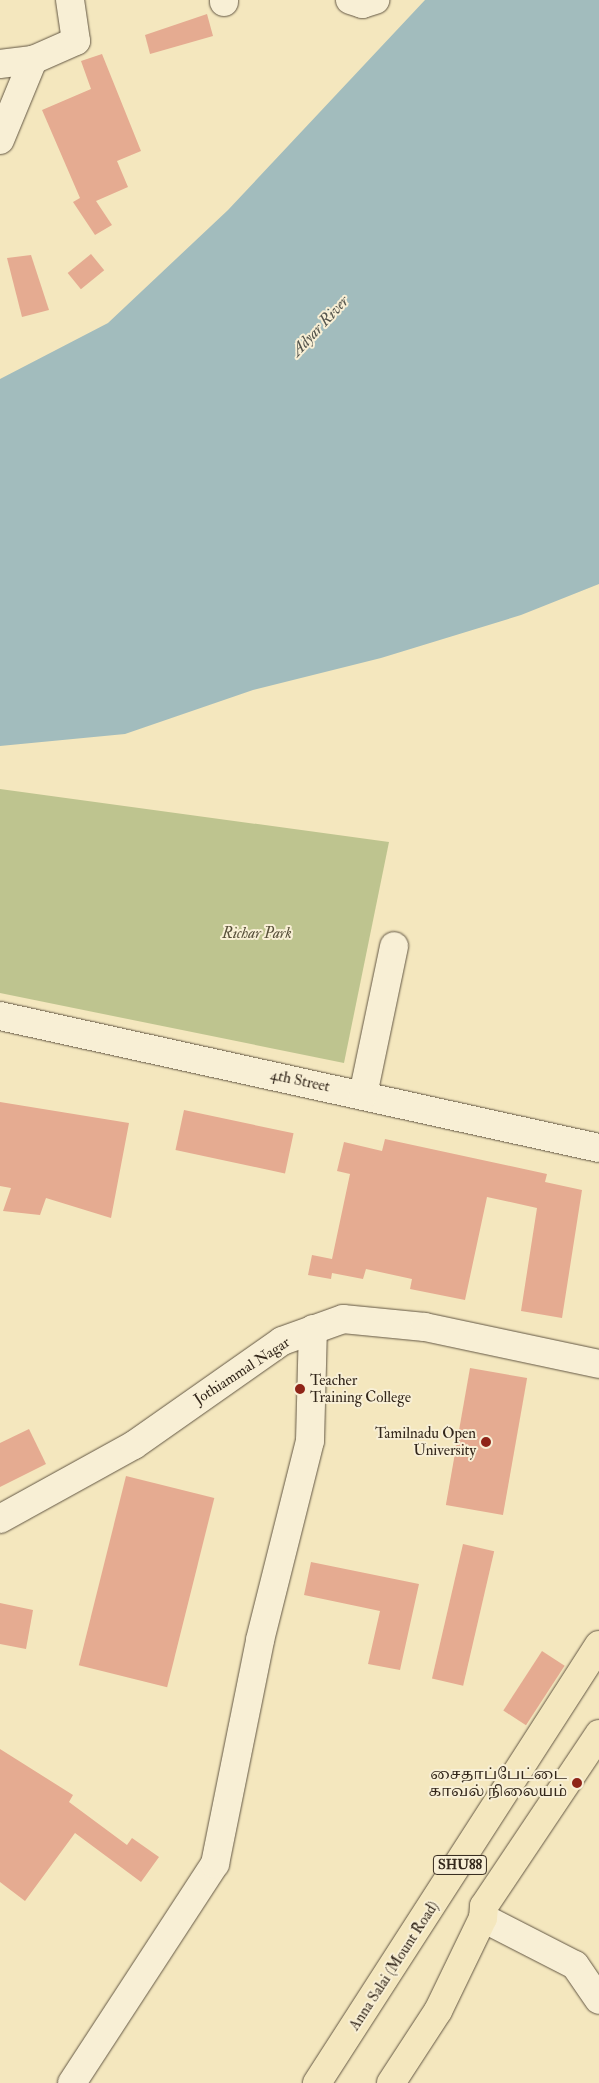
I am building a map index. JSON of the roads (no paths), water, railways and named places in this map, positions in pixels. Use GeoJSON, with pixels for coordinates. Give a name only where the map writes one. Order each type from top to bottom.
{"type":"FeatureCollection","features":[{"type":"Feature","properties":{"kind":"main road","name":"Anna Salai (Mount Road)"},"geometry":{"type":"LineString","coordinates":[[317,2083],[599,1645]]}},
{"type":"Feature","properties":{"kind":"main road","name":"SHU88"},"geometry":{"type":"LineString","coordinates":[[391,2083],[438,2011],[483,1918],[484,1906],[599,1734]]}},
{"type":"Feature","properties":{"kind":"street"},"geometry":{"type":"LineString","coordinates":[[0,64],[33,60],[76,41],[70,0]]}},
{"type":"Feature","properties":{"kind":"street"},"geometry":{"type":"LineString","coordinates":[[350,0],[362,4],[375,0]]}},
{"type":"Feature","properties":{"kind":"street"},"geometry":{"type":"LineString","coordinates":[[0,140],[33,60]]}},
{"type":"Feature","properties":{"kind":"street"},"geometry":{"type":"LineString","coordinates":[[363,1095],[394,946]]}},
{"type":"Feature","properties":{"kind":"street","name":"4th Street"},"geometry":{"type":"LineString","coordinates":[[0,1016],[599,1148]]}},
{"type":"Feature","properties":{"kind":"street","name":"Jothiammal Nagar"},"geometry":{"type":"LineString","coordinates":[[0,1520],[134,1444],[282,1341],[343,1319],[425,1327],[599,1364]]}},
{"type":"Feature","properties":{"kind":"street"},"geometry":{"type":"LineString","coordinates":[[72,2083],[215,1864],[260,1640],[310,1440],[313,1329]]}},
{"type":"Feature","properties":{"kind":"street"},"geometry":{"type":"LineString","coordinates":[[483,1918],[575,1965],[599,2000]]}},
{"type":"Feature","properties":{"kind":"water","name":"Adyar River"},"geometry":{"type":"Polygon","coordinates":[[[425,0],[599,0],[599,584],[521,615],[381,658],[253,690],[125,734],[0,746],[0,379],[108,323],[228,210],[425,0]]]}},
{"type":"Feature","properties":{"kind":"place","name":"Teacher Training College"},"geometry":{"type":"Point","coordinates":[300,1389]}},
{"type":"Feature","properties":{"kind":"place","name":"Tamilnadu Open University"},"geometry":{"type":"Point","coordinates":[486,1442]}},
{"type":"Feature","properties":{"kind":"place","name":"சைதாப்பேட்டை காவல் நிலையம்"},"geometry":{"type":"Point","coordinates":[577,1783]}},
{"type":"Feature","properties":{"kind":"park label","name":"Richar Park"},"geometry":{"type":"Point","coordinates":[257,934]}}]}
